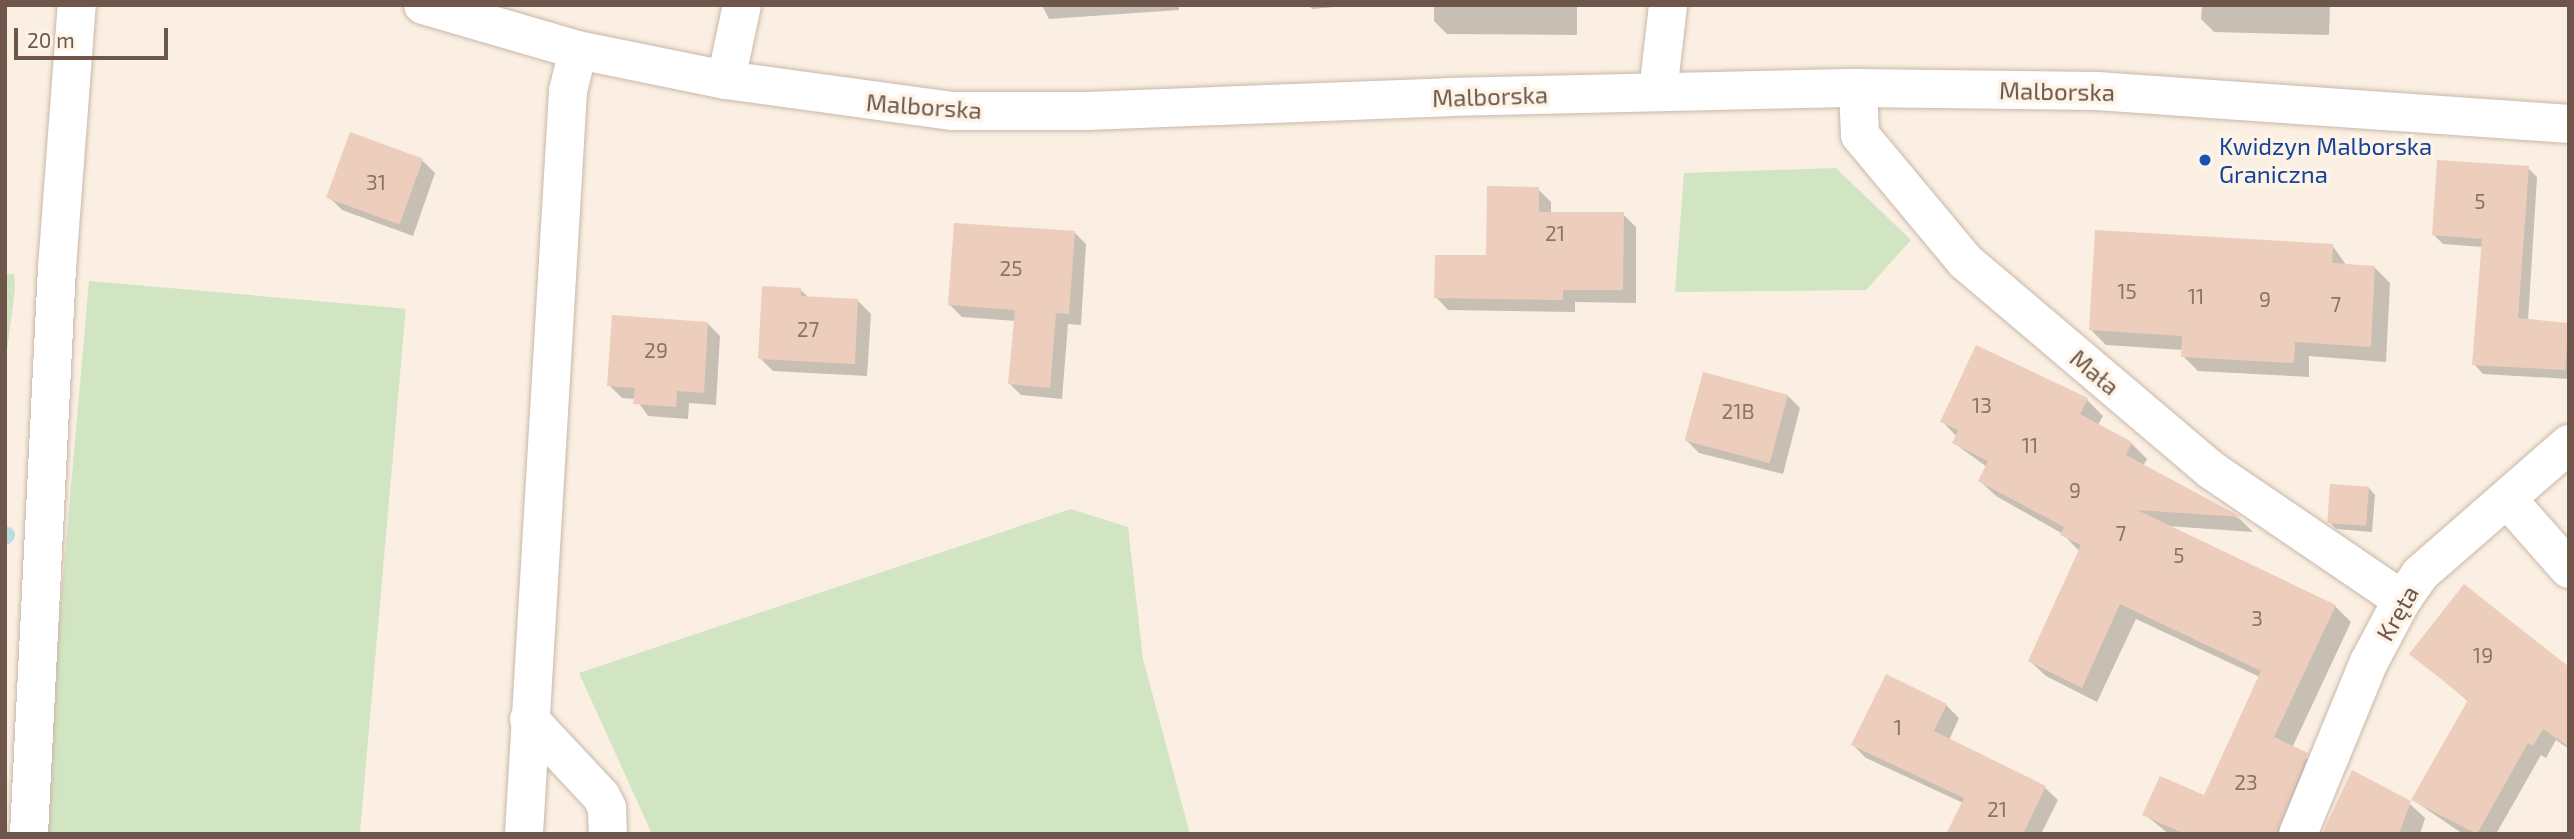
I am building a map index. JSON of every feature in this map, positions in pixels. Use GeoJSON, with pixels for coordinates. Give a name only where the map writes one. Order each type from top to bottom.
{"type":"FeatureCollection","features":[{"type":"Feature","properties":{"kind":"street"},"geometry":{"type":"LineString","coordinates":[[29,834],[57,268],[77,5]]}},
{"type":"Feature","properties":{"kind":"street","name":"Malborska"},"geometry":{"type":"LineString","coordinates":[[423,5],[578,50],[726,80],[829,98],[967,111],[1087,111],[1858,88],[2098,91],[2569,124]]}},
{"type":"Feature","properties":{"kind":"street"},"geometry":{"type":"LineString","coordinates":[[726,80],[742,5]]}},
{"type":"Feature","properties":{"kind":"street"},"geometry":{"type":"LineString","coordinates":[[1658,92],[1668,5]]}},
{"type":"Feature","properties":{"kind":"street"},"geometry":{"type":"LineString","coordinates":[[524,834],[568,91],[578,50]]}},
{"type":"Feature","properties":{"kind":"street","name":"Mała"},"geometry":{"type":"LineString","coordinates":[[1858,88],[1860,135],[1966,262],[2211,470],[2402,600]]}},
{"type":"Feature","properties":{"kind":"street","name":"Kręta"},"geometry":{"type":"LineString","coordinates":[[2298,834],[2369,662],[2402,600],[2420,575],[2569,444]]}},
{"type":"Feature","properties":{"kind":"street"},"geometry":{"type":"LineString","coordinates":[[2508,500],[2569,569]]}},
{"type":"Feature","properties":{"kind":"street"},"geometry":{"type":"LineString","coordinates":[[529,719],[601,796],[607,808],[608,834]]}},
{"type":"Feature","properties":{"kind":"green space"},"geometry":{"type":"Polygon","coordinates":[[[1836,168],[1911,240],[1866,290],[1675,292],[1684,173],[1836,168]]]}},
{"type":"Feature","properties":{"kind":"green space"},"geometry":{"type":"Polygon","coordinates":[[[5,274],[14,274],[15,289],[5,366],[5,274]]]}},
{"type":"Feature","properties":{"kind":"green space"},"geometry":{"type":"Polygon","coordinates":[[[89,281],[406,309],[360,834],[41,833],[89,281]]]}},
{"type":"Feature","properties":{"kind":"green space"},"geometry":{"type":"Polygon","coordinates":[[[1071,509],[1128,527],[1143,659],[1190,834],[652,834],[579,673],[1071,509]]]}},
{"type":"Feature","properties":{"kind":"building"},"geometry":{"type":"Polygon","coordinates":[[[350,132],[423,159],[399,224],[326,198],[350,132]]]}},
{"type":"Feature","properties":{"kind":"building"},"geometry":{"type":"Polygon","coordinates":[[[2437,160],[2529,166],[2518,318],[2569,323],[2565,370],[2472,365],[2482,239],[2432,235],[2437,160]]]}},
{"type":"Feature","properties":{"kind":"building"},"geometry":{"type":"Polygon","coordinates":[[[1487,186],[1539,187],[1539,212],[1624,212],[1623,290],[1563,290],[1563,300],[1434,298],[1435,255],[1486,255],[1487,186]]]}},
{"type":"Feature","properties":{"kind":"building"},"geometry":{"type":"Polygon","coordinates":[[[954,223],[1075,231],[1069,314],[1056,313],[1050,388],[1008,384],[1015,310],[948,305],[954,223]]]}},
{"type":"Feature","properties":{"kind":"building"},"geometry":{"type":"Polygon","coordinates":[[[2095,230],[2333,244],[2332,263],[2375,266],[2371,347],[2295,342],[2294,363],[2181,357],[2182,336],[2089,330],[2095,230]]]}},
{"type":"Feature","properties":{"kind":"building"},"geometry":{"type":"Polygon","coordinates":[[[762,286],[801,288],[801,296],[858,299],[855,364],[758,359],[762,286]]]}},
{"type":"Feature","properties":{"kind":"building"},"geometry":{"type":"Polygon","coordinates":[[[612,315],[708,322],[704,393],[677,391],[676,407],[633,404],[635,388],[607,386],[612,315]]]}},
{"type":"Feature","properties":{"kind":"building"},"geometry":{"type":"Polygon","coordinates":[[[1976,345],[2088,398],[2080,414],[2132,442],[2126,455],[2241,517],[2137,510],[2336,605],[2274,737],[2308,753],[2277,834],[2185,834],[2142,815],[2160,776],[2204,795],[2261,671],[2120,604],[2082,688],[2028,661],[2081,545],[2060,535],[2064,527],[1978,481],[1988,461],[1952,443],[1958,430],[1940,422],[1976,345]]]}},
{"type":"Feature","properties":{"kind":"building"},"geometry":{"type":"Polygon","coordinates":[[[1703,372],[1788,395],[1770,463],[1685,441],[1703,372]]]}},
{"type":"Feature","properties":{"kind":"building"},"geometry":{"type":"Polygon","coordinates":[[[2330,484],[2369,487],[2366,526],[2327,523],[2330,484]]]}},
{"type":"Feature","properties":{"kind":"building"},"geometry":{"type":"Polygon","coordinates":[[[2464,584],[2569,667],[2569,747],[2543,729],[2533,746],[2528,743],[2477,834],[2411,800],[2468,700],[2409,654],[2464,584]]]}},
{"type":"Feature","properties":{"kind":"building"},"geometry":{"type":"Polygon","coordinates":[[[1886,674],[1947,704],[1934,731],[2046,786],[2023,834],[1946,834],[1964,798],[1851,745],[1886,674]]]}},
{"type":"Feature","properties":{"kind":"building"},"geometry":{"type":"Polygon","coordinates":[[[2352,770],[2411,801],[2399,834],[2322,834],[2352,770]]]}},
{"type":"Feature","properties":{"kind":"place","name":"Kwidzyn Malborska Graniczna"},"geometry":{"type":"Point","coordinates":[2205,160]}}]}
